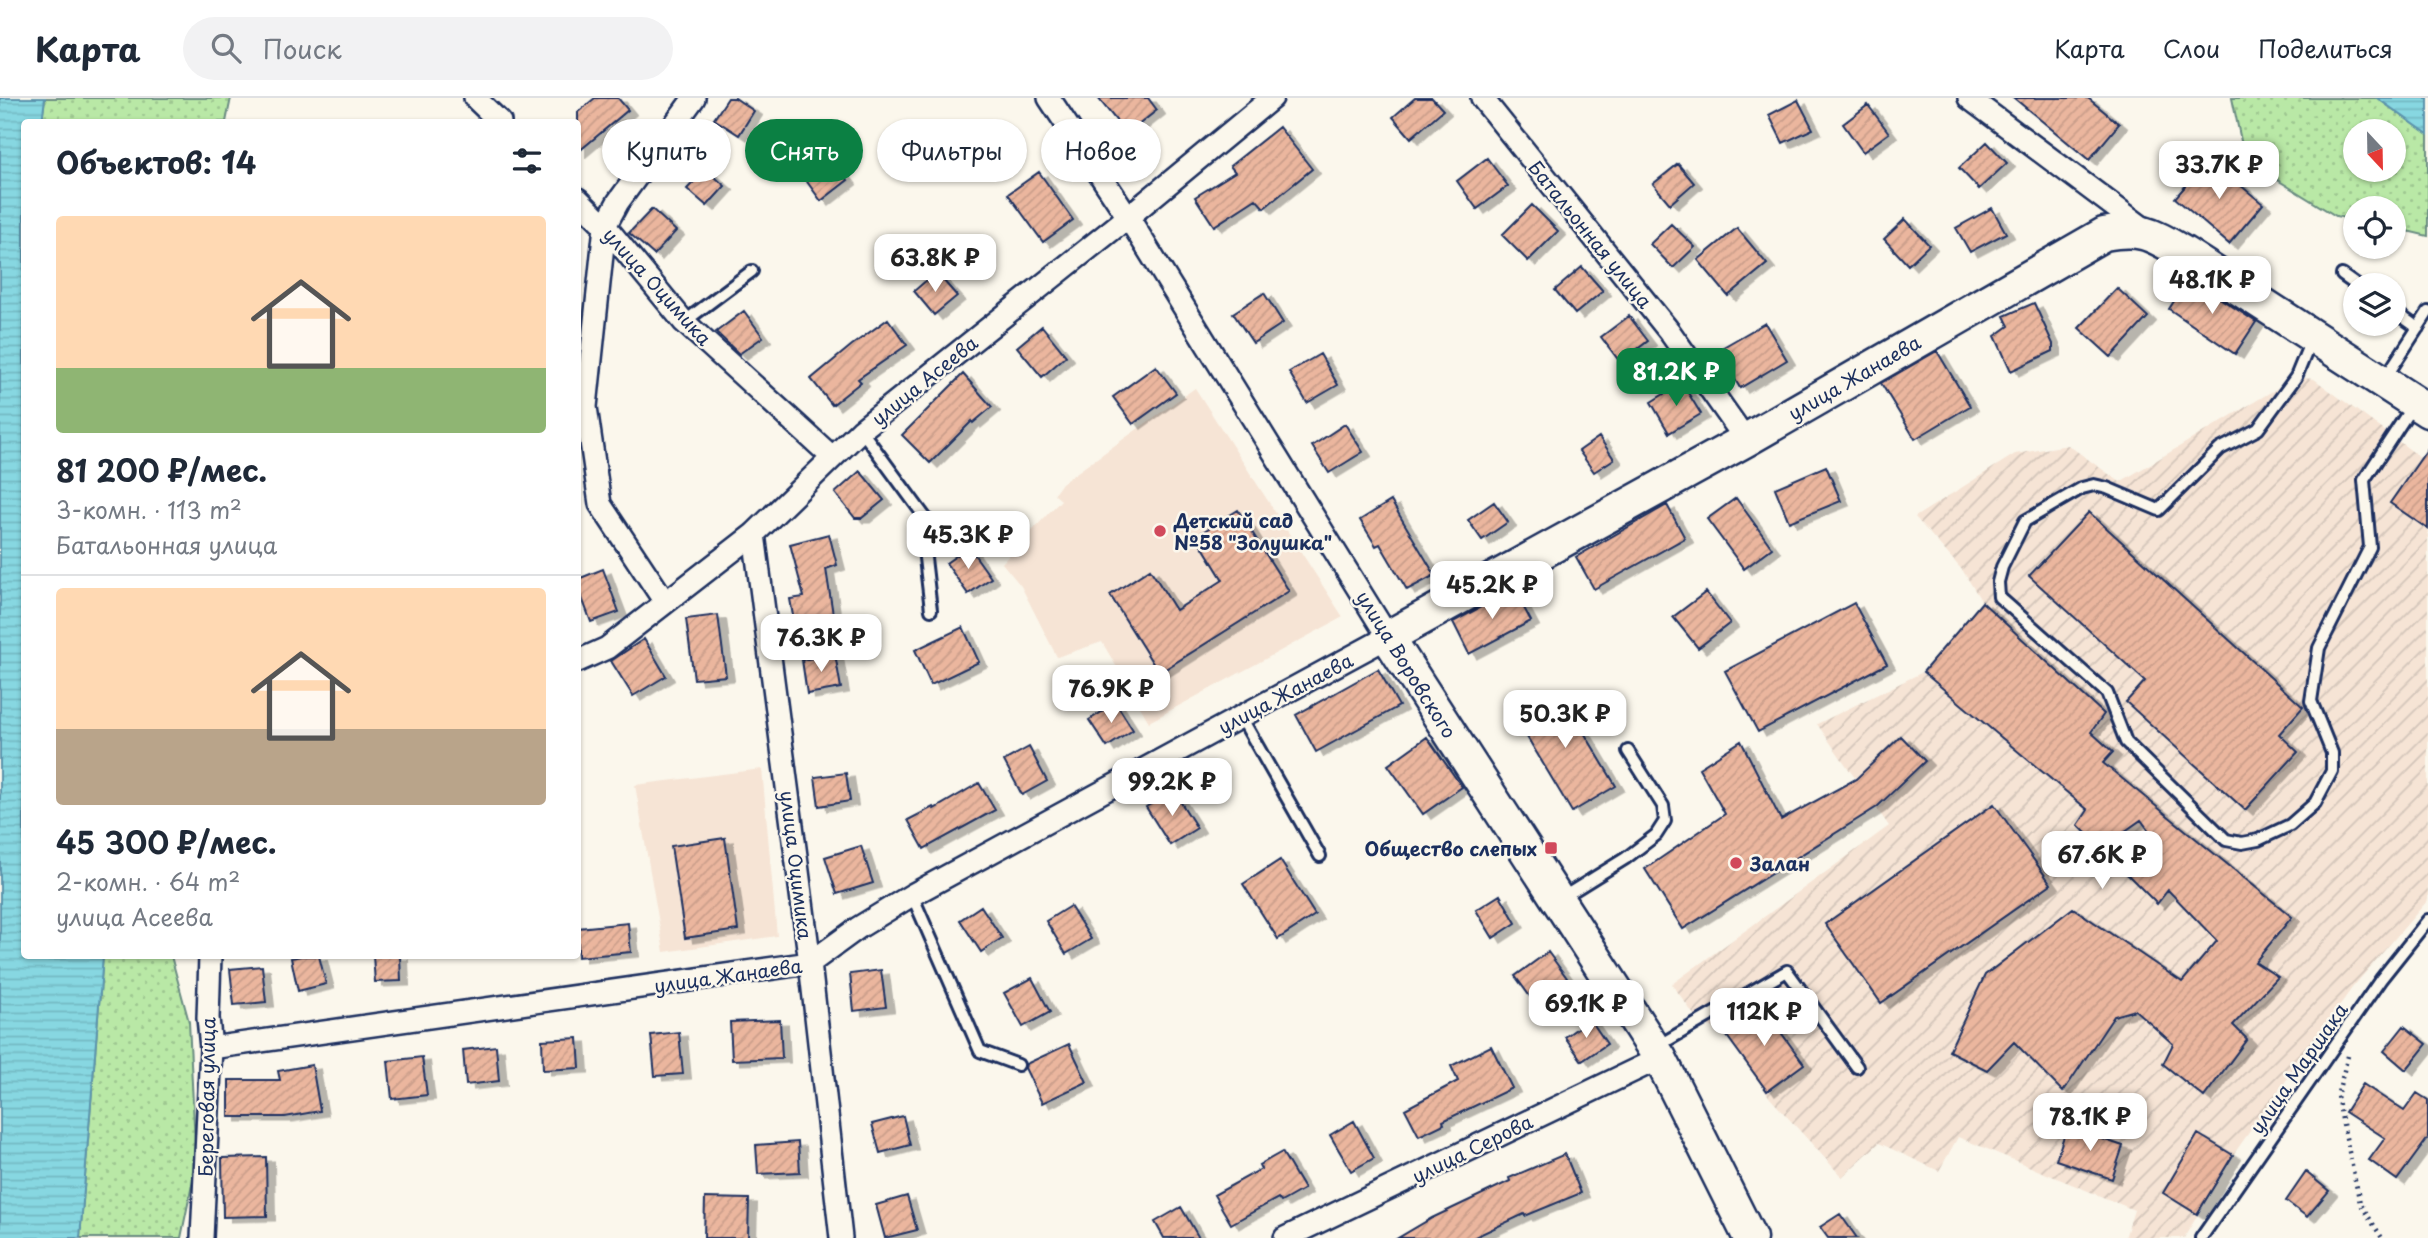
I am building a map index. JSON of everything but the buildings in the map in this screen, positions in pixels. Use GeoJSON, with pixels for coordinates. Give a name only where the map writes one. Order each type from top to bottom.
{"type":"FeatureCollection","features":[{"type":"Feature","properties":{"kind":"street"},"geometry":{"type":"LineString","coordinates":[[475,98],[497,119]]}},
{"type":"Feature","properties":{"kind":"street"},"geometry":{"type":"LineString","coordinates":[[665,602],[600,505],[582,407],[605,226],[618,202],[694,98]]}},
{"type":"Feature","properties":{"kind":"street","name":"улица Воровского"},"geometry":{"type":"LineString","coordinates":[[1049,98],[1128,217],[1388,637],[1657,1053],[1750,1238]]}},
{"type":"Feature","properties":{"kind":"street","name":"улица Асеева"},"geometry":{"type":"LineString","coordinates":[[581,661],[607,648],[754,534],[861,430],[1272,98]]}},
{"type":"Feature","properties":{"kind":"street","name":"Батальонная улица"},"geometry":{"type":"LineString","coordinates":[[1482,98],[1669,331],[1746,440]]}},
{"type":"Feature","properties":{"kind":"street"},"geometry":{"type":"LineString","coordinates":[[1969,98],[2148,233],[2184,253],[2421,407]]}},
{"type":"Feature","properties":{"kind":"street","name":"улица Оцимика"},"geometry":{"type":"LineString","coordinates":[[581,202],[605,226],[684,322],[832,457]]}},
{"type":"Feature","properties":{"kind":"street","name":"улица Жанаева"},"geometry":{"type":"LineString","coordinates":[[211,1048],[810,963],[858,928],[912,895],[1241,718],[1746,440],[2104,234],[2126,230],[2148,233]]}},
{"type":"Feature","properties":{"kind":"street","name":"улица Оцимика"},"geometry":{"type":"LineString","coordinates":[[754,534],[810,963],[841,1238]]}},
{"type":"Feature","properties":{"kind":"street","name":"Береговая улица"},"geometry":{"type":"LineString","coordinates":[[202,1238],[211,1048],[208,1018],[210,959]]}},
{"type":"Feature","properties":{"kind":"street","name":"улица Серова"},"geometry":{"type":"LineString","coordinates":[[1285,1238],[1657,1053]]}},
{"type":"Feature","properties":{"kind":"lane"},"geometry":{"type":"LineString","coordinates":[[684,322],[752,271]]}},
{"type":"Feature","properties":{"kind":"lane"},"geometry":{"type":"LineString","coordinates":[[2383,382],[2428,312]]}},
{"type":"Feature","properties":{"kind":"lane"},"geometry":{"type":"LineString","coordinates":[[2406,320],[2418,328]]}},
{"type":"Feature","properties":{"kind":"lane"},"geometry":{"type":"LineString","coordinates":[[2313,337],[2296,377],[2258,429],[2220,449],[2159,510],[2107,488],[2094,485],[2082,488],[2025,522],[1997,582],[1999,597],[2107,693],[2126,741],[2226,840],[2242,843],[2290,825],[2315,803],[2332,771],[2332,753],[2311,701],[2319,648],[2370,547],[2364,480],[2421,407]]}},
{"type":"Feature","properties":{"kind":"lane"},"geometry":{"type":"LineString","coordinates":[[861,430],[930,524],[925,558],[931,610]]}},
{"type":"Feature","properties":{"kind":"lane"},"geometry":{"type":"LineString","coordinates":[[1241,718],[1320,856]]}},
{"type":"Feature","properties":{"kind":"lane"},"geometry":{"type":"LineString","coordinates":[[1558,900],[1626,858],[1656,835],[1665,821],[1663,806],[1628,751]]}},
{"type":"Feature","properties":{"kind":"lane"},"geometry":{"type":"LineString","coordinates":[[912,895],[980,1051],[1018,1065]]}},
{"type":"Feature","properties":{"kind":"lane","name":"улица Маршака"},"geometry":{"type":"LineString","coordinates":[[2201,1238],[2360,1010],[2428,920]]}},
{"type":"Feature","properties":{"kind":"lane"},"geometry":{"type":"LineString","coordinates":[[1657,1053],[1787,971],[1857,1067]]}},
{"type":"Feature","properties":{"kind":"path"},"geometry":{"type":"LineString","coordinates":[[2360,1010],[2337,1096],[2360,1203],[2382,1238]]}},
{"type":"Feature","properties":{"kind":"shaded area"},"geometry":{"type":"Polygon","coordinates":[[[2296,377],[2314,379],[2428,463],[2428,900],[2352,988],[2233,1155],[2184,1238],[2125,1238],[2134,1210],[1958,1137],[1939,1171],[1879,1143],[1842,1177],[1770,1098],[1724,1032],[1699,1022],[1672,984],[1889,826],[1817,724],[1923,672],[1982,602],[1963,571],[1915,517],[2015,454],[2068,445],[2120,482],[2296,377]]]}},
{"type":"Feature","properties":{"kind":"shaded area","name":"Детский сад №58 \"Золушка\""},"geometry":{"type":"Polygon","coordinates":[[[1195,388],[1343,617],[1149,722],[1102,642],[1057,657],[1021,586],[1002,563],[1061,500],[1054,494],[1062,483],[1195,388]]]}},
{"type":"Feature","properties":{"kind":"shaded area"},"geometry":{"type":"Polygon","coordinates":[[[762,769],[777,936],[664,952],[635,785],[762,769]]]}},
{"type":"Feature","properties":{"kind":"green space"},"geometry":{"type":"Polygon","coordinates":[[[45,98],[231,98],[227,119],[42,119],[45,98]]]}},
{"type":"Feature","properties":{"kind":"green space"},"geometry":{"type":"Polygon","coordinates":[[[2232,98],[2377,98],[2428,134],[2428,236],[2406,231],[2406,196],[2343,196],[2343,217],[2336,216],[2245,160],[2232,98]]]}},
{"type":"Feature","properties":{"kind":"green space"},"geometry":{"type":"Polygon","coordinates":[[[103,959],[172,959],[189,1022],[196,1165],[181,1238],[80,1238],[103,959]]]}},
{"type":"Feature","properties":{"kind":"water"},"geometry":{"type":"Polygon","coordinates":[[[0,98],[45,98],[42,119],[21,119],[21,959],[103,959],[80,1238],[0,1238],[0,98]]]}},
{"type":"Feature","properties":{"kind":"water"},"geometry":{"type":"Polygon","coordinates":[[[2377,98],[2428,98],[2428,134],[2377,98]]]}},
{"type":"Feature","properties":{"kind":"place","name":"Детский сад №58 \"Золушка\""},"geometry":{"type":"Point","coordinates":[1160,531]}},
{"type":"Feature","properties":{"kind":"place","name":"Общество слепых"},"geometry":{"type":"Point","coordinates":[1551,848]}},
{"type":"Feature","properties":{"kind":"place","name":"Залан"},"geometry":{"type":"Point","coordinates":[1736,863]}}]}
